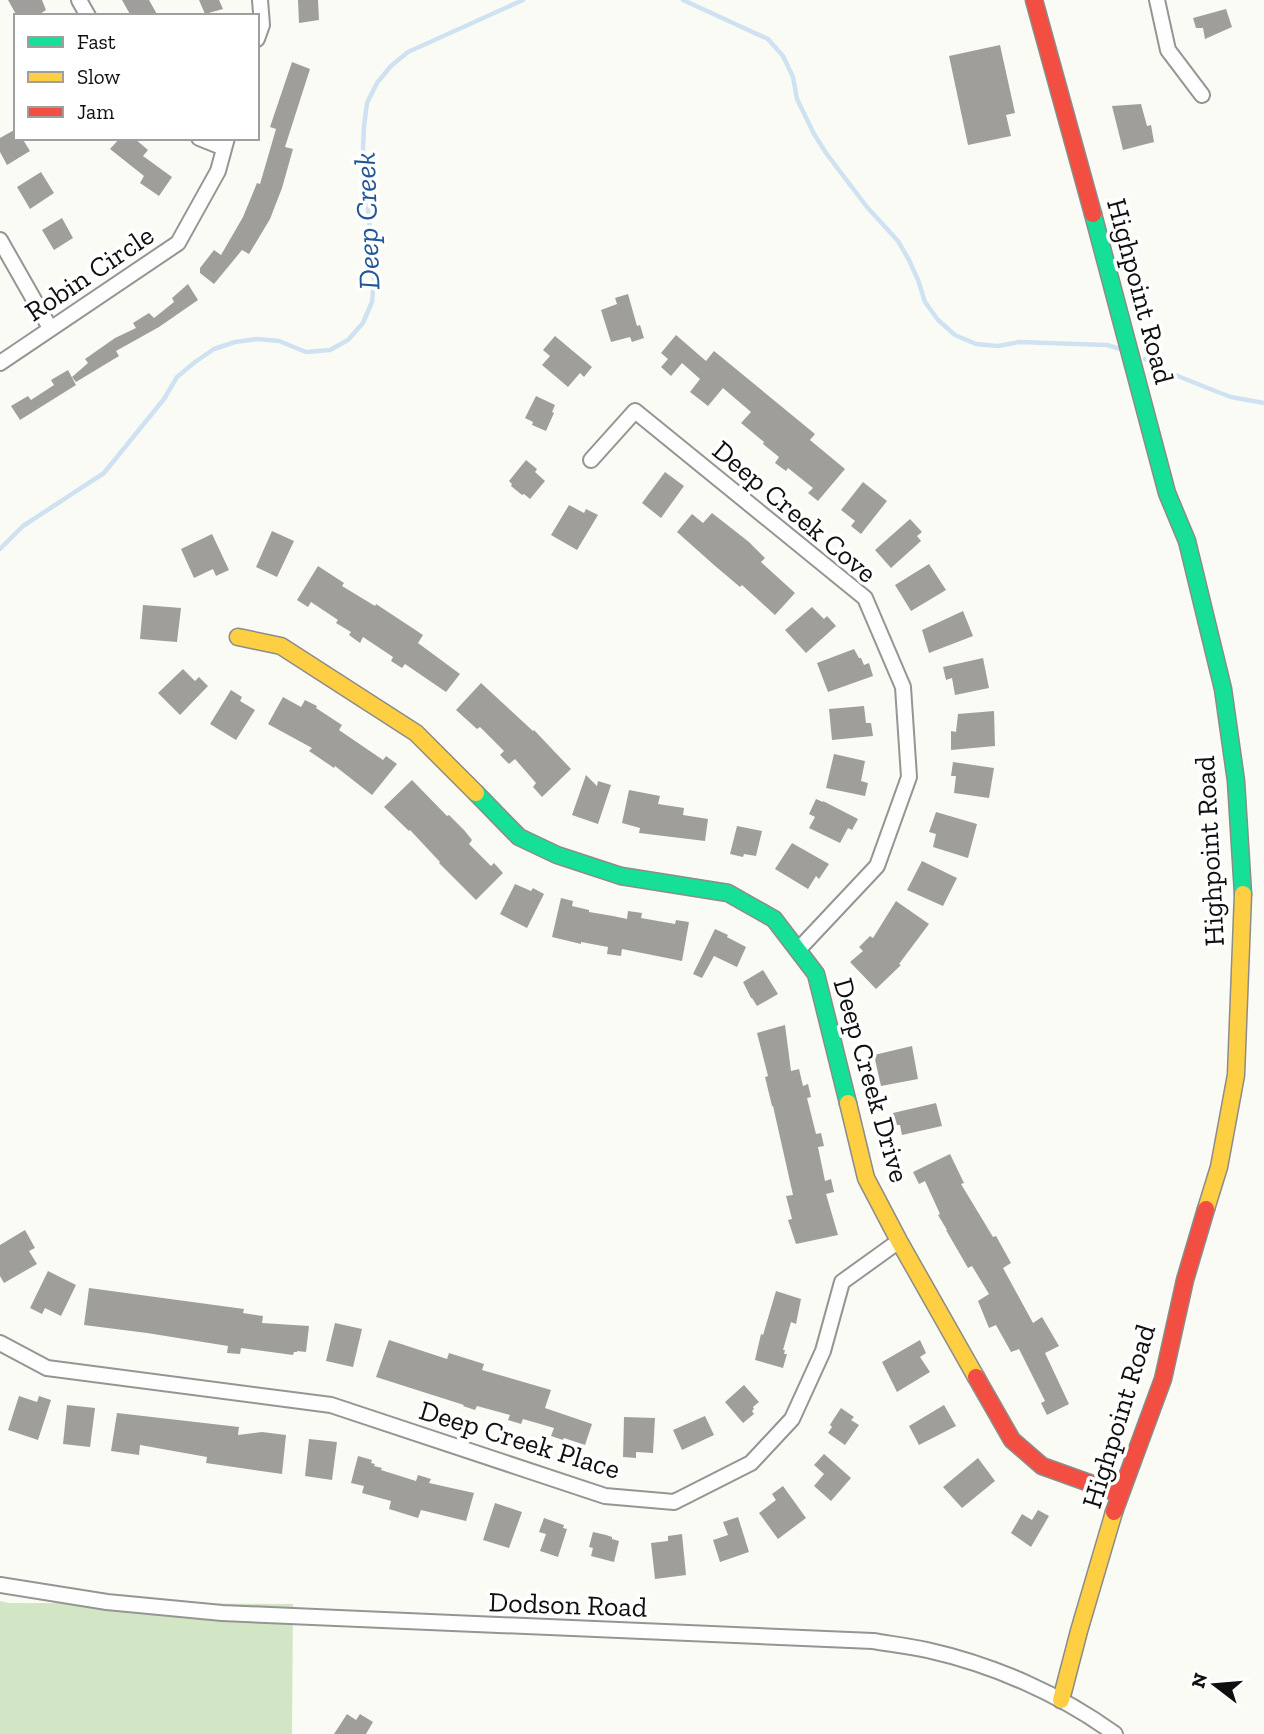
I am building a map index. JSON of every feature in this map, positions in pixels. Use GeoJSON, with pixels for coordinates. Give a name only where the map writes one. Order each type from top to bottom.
{"type":"FeatureCollection","features":[{"type":"Feature","properties":{"kind":"street"},"geometry":{"type":"LineString","coordinates":[[259,32],[260,0]]}},
{"type":"Feature","properties":{"kind":"street","name":"Highpoint Road"},"geometry":{"type":"LineString","coordinates":[[1034,0],[1167,493],[1187,541],[1223,689],[1236,781],[1243,889],[1236,1075],[1219,1167],[1185,1280],[1163,1379],[1120,1494],[1061,1700]]}},
{"type":"Feature","properties":{"kind":"street"},"geometry":{"type":"LineString","coordinates":[[1157,0],[1168,50],[1202,95]]}},
{"type":"Feature","properties":{"kind":"street","name":"Robin Circle"},"geometry":{"type":"LineString","coordinates":[[0,363],[178,243],[218,171],[226,143]]}},
{"type":"Feature","properties":{"kind":"street"},"geometry":{"type":"LineString","coordinates":[[0,240],[50,328]]}},
{"type":"Feature","properties":{"kind":"street","name":"Deep Creek Cove"},"geometry":{"type":"LineString","coordinates":[[591,460],[635,411],[865,598],[903,687],[909,777],[877,866],[798,950]]}},
{"type":"Feature","properties":{"kind":"street","name":"Deep Creek Drive"},"geometry":{"type":"LineString","coordinates":[[238,637],[281,646],[416,733],[519,837],[557,855],[621,876],[728,893],[774,919],[816,974],[866,1178],[1012,1440],[1042,1466],[1120,1494]]}},
{"type":"Feature","properties":{"kind":"street","name":"Deep Creek Place"},"geometry":{"type":"LineString","coordinates":[[0,1343],[47,1368],[331,1405],[605,1496],[674,1502],[751,1463],[792,1419],[823,1351],[842,1282],[899,1241]]}},
{"type":"Feature","properties":{"kind":"street","name":"Dodson Road"},"geometry":{"type":"LineString","coordinates":[[0,1585],[107,1602],[222,1613],[873,1641],[970,1661],[1020,1680],[1061,1700],[1115,1734]]}},
{"type":"Feature","properties":{"kind":"green space"},"geometry":{"type":"Polygon","coordinates":[[[0,1601],[293,1604],[292,1734],[0,1734],[0,1601]]]}},
{"type":"Feature","properties":{"kind":"building"},"geometry":{"type":"Polygon","coordinates":[[[8,0],[42,0],[46,10],[40,14],[16,14],[8,0]]]}},
{"type":"Feature","properties":{"kind":"building"},"geometry":{"type":"Polygon","coordinates":[[[122,0],[149,0],[157,14],[130,14],[122,0]]]}},
{"type":"Feature","properties":{"kind":"building"},"geometry":{"type":"Polygon","coordinates":[[[199,0],[219,0],[223,9],[205,14],[199,0]]]}},
{"type":"Feature","properties":{"kind":"building"},"geometry":{"type":"Polygon","coordinates":[[[298,0],[318,0],[319,20],[299,23],[298,0]]]}},
{"type":"Feature","properties":{"kind":"building"},"geometry":{"type":"Polygon","coordinates":[[[1226,9],[1232,27],[1205,39],[1203,28],[1196,28],[1193,18],[1226,9]]]}},
{"type":"Feature","properties":{"kind":"building"},"geometry":{"type":"Polygon","coordinates":[[[1000,45],[1015,113],[1006,115],[1011,136],[968,145],[949,56],[1000,45]]]}},
{"type":"Feature","properties":{"kind":"building"},"geometry":{"type":"Polygon","coordinates":[[[292,62],[310,69],[285,147],[293,149],[282,188],[270,219],[249,254],[242,250],[214,284],[200,273],[200,268],[214,250],[221,255],[243,217],[257,183],[260,184],[276,129],[270,127],[292,62]]]}},
{"type":"Feature","properties":{"kind":"building"},"geometry":{"type":"Polygon","coordinates":[[[1141,104],[1147,126],[1151,125],[1154,142],[1123,150],[1112,106],[1141,104]]]}},
{"type":"Feature","properties":{"kind":"building"},"geometry":{"type":"Polygon","coordinates":[[[14,130],[14,140],[23,140],[30,151],[7,165],[0,152],[0,138],[14,130]]]}},
{"type":"Feature","properties":{"kind":"building"},"geometry":{"type":"Polygon","coordinates":[[[118,140],[136,140],[148,150],[143,156],[172,177],[159,196],[140,183],[144,176],[110,149],[118,140]]]}},
{"type":"Feature","properties":{"kind":"building"},"geometry":{"type":"Polygon","coordinates":[[[41,172],[54,193],[30,209],[17,187],[41,172]]]}},
{"type":"Feature","properties":{"kind":"building"},"geometry":{"type":"Polygon","coordinates":[[[62,218],[73,238],[54,250],[42,230],[62,218]]]}},
{"type":"Feature","properties":{"kind":"building"},"geometry":{"type":"Polygon","coordinates":[[[188,284],[198,300],[159,327],[116,351],[119,356],[76,382],[72,377],[88,363],[85,359],[115,338],[136,328],[133,323],[149,313],[154,318],[174,302],[172,298],[188,284]]]}},
{"type":"Feature","properties":{"kind":"building"},"geometry":{"type":"Polygon","coordinates":[[[628,294],[637,326],[640,325],[644,338],[632,342],[630,337],[611,342],[601,310],[617,304],[615,298],[628,294]]]}},
{"type":"Feature","properties":{"kind":"building"},"geometry":{"type":"Polygon","coordinates":[[[676,335],[706,361],[714,351],[815,434],[810,440],[845,469],[818,501],[808,493],[813,488],[788,468],[786,471],[775,463],[779,457],[741,423],[751,412],[723,388],[708,406],[690,392],[700,379],[682,363],[671,376],[661,367],[668,359],[661,353],[676,335]]]}},
{"type":"Feature","properties":{"kind":"building"},"geometry":{"type":"Polygon","coordinates":[[[555,336],[592,367],[584,377],[580,373],[568,387],[542,365],[550,356],[543,350],[555,336]]]}},
{"type":"Feature","properties":{"kind":"building"},"geometry":{"type":"Polygon","coordinates":[[[68,370],[76,385],[20,420],[11,406],[28,396],[31,400],[54,385],[51,380],[68,370]]]}},
{"type":"Feature","properties":{"kind":"building"},"geometry":{"type":"Polygon","coordinates":[[[536,396],[555,405],[546,431],[532,425],[533,422],[525,418],[536,396]]]}},
{"type":"Feature","properties":{"kind":"building"},"geometry":{"type":"Polygon","coordinates":[[[526,460],[537,469],[535,472],[545,481],[530,499],[511,486],[509,481],[526,460]]]}},
{"type":"Feature","properties":{"kind":"building"},"geometry":{"type":"Polygon","coordinates":[[[665,472],[684,486],[661,518],[642,503],[665,472]]]}},
{"type":"Feature","properties":{"kind":"building"},"geometry":{"type":"Polygon","coordinates":[[[863,482],[887,501],[861,534],[851,526],[855,521],[841,510],[863,482]]]}},
{"type":"Feature","properties":{"kind":"building"},"geometry":{"type":"Polygon","coordinates":[[[569,505],[584,513],[586,509],[598,515],[577,550],[551,535],[569,505]]]}},
{"type":"Feature","properties":{"kind":"building"},"geometry":{"type":"Polygon","coordinates":[[[712,513],[749,542],[765,558],[761,562],[795,593],[775,615],[677,532],[692,514],[703,523],[712,513]]]}},
{"type":"Feature","properties":{"kind":"building"},"geometry":{"type":"Polygon","coordinates":[[[910,519],[922,532],[917,536],[921,541],[891,568],[875,550],[910,519]]]}},
{"type":"Feature","properties":{"kind":"building"},"geometry":{"type":"Polygon","coordinates":[[[272,531],[294,541],[277,577],[256,567],[272,531]]]}},
{"type":"Feature","properties":{"kind":"building"},"geometry":{"type":"Polygon","coordinates":[[[212,534],[229,570],[216,576],[213,569],[194,578],[181,549],[212,534]]]}},
{"type":"Feature","properties":{"kind":"building"},"geometry":{"type":"Polygon","coordinates":[[[929,564],[946,590],[911,611],[895,585],[929,564]]]}},
{"type":"Feature","properties":{"kind":"building"},"geometry":{"type":"Polygon","coordinates":[[[318,566],[344,583],[342,586],[375,606],[376,604],[423,635],[418,643],[460,674],[446,692],[405,664],[402,668],[391,661],[393,657],[363,637],[360,643],[349,635],[351,632],[336,623],[338,620],[311,602],[308,607],[297,600],[318,566]]]}},
{"type":"Feature","properties":{"kind":"building"},"geometry":{"type":"Polygon","coordinates":[[[143,605],[181,608],[177,642],[140,639],[143,605]]]}},
{"type":"Feature","properties":{"kind":"building"},"geometry":{"type":"Polygon","coordinates":[[[812,607],[824,619],[827,616],[836,626],[806,653],[785,630],[812,607]]]}},
{"type":"Feature","properties":{"kind":"building"},"geometry":{"type":"Polygon","coordinates":[[[963,611],[973,636],[929,653],[922,630],[963,611]]]}},
{"type":"Feature","properties":{"kind":"building"},"geometry":{"type":"Polygon","coordinates":[[[854,649],[864,665],[869,663],[873,676],[828,692],[817,663],[854,649]]]}},
{"type":"Feature","properties":{"kind":"building"},"geometry":{"type":"Polygon","coordinates":[[[983,658],[989,688],[955,695],[952,678],[946,680],[943,667],[983,658]]]}},
{"type":"Feature","properties":{"kind":"building"},"geometry":{"type":"Polygon","coordinates":[[[183,669],[195,681],[199,677],[208,686],[180,715],[158,693],[183,669]]]}},
{"type":"Feature","properties":{"kind":"building"},"geometry":{"type":"Polygon","coordinates":[[[481,683],[534,730],[571,769],[542,797],[533,787],[536,783],[515,759],[509,764],[500,755],[504,751],[480,727],[477,729],[456,710],[481,683]]]}},
{"type":"Feature","properties":{"kind":"building"},"geometry":{"type":"Polygon","coordinates":[[[231,690],[242,697],[240,701],[255,710],[236,740],[210,724],[231,690]]]}},
{"type":"Feature","properties":{"kind":"building"},"geometry":{"type":"Polygon","coordinates":[[[283,697],[301,707],[305,700],[317,706],[316,708],[342,725],[339,730],[383,760],[386,756],[397,764],[372,795],[335,766],[334,768],[309,751],[312,748],[268,724],[283,697]]]}},
{"type":"Feature","properties":{"kind":"building"},"geometry":{"type":"Polygon","coordinates":[[[864,706],[866,723],[871,723],[873,736],[832,740],[829,709],[864,706]]]}},
{"type":"Feature","properties":{"kind":"building"},"geometry":{"type":"Polygon","coordinates":[[[994,711],[995,746],[951,750],[951,731],[956,732],[958,714],[994,711]]]}},
{"type":"Feature","properties":{"kind":"building"},"geometry":{"type":"Polygon","coordinates":[[[834,754],[865,761],[861,781],[868,783],[865,796],[826,788],[834,754]]]}},
{"type":"Feature","properties":{"kind":"building"},"geometry":{"type":"Polygon","coordinates":[[[953,762],[994,768],[989,798],[954,793],[956,776],[951,776],[953,762]]]}},
{"type":"Feature","properties":{"kind":"building"},"geometry":{"type":"Polygon","coordinates":[[[586,775],[597,786],[598,781],[611,785],[598,824],[572,815],[586,775]]]}},
{"type":"Feature","properties":{"kind":"building"},"geometry":{"type":"Polygon","coordinates":[[[412,780],[464,830],[472,840],[469,844],[491,866],[494,863],[503,873],[476,900],[410,830],[384,807],[412,780]]]}},
{"type":"Feature","properties":{"kind":"building"},"geometry":{"type":"Polygon","coordinates":[[[629,790],[660,796],[658,804],[684,808],[683,815],[708,819],[705,841],[639,833],[640,828],[622,823],[629,790]]]}},
{"type":"Feature","properties":{"kind":"building"},"geometry":{"type":"Polygon","coordinates":[[[816,799],[858,819],[852,830],[848,828],[840,843],[809,828],[815,817],[809,814],[816,799]]]}},
{"type":"Feature","properties":{"kind":"building"},"geometry":{"type":"Polygon","coordinates":[[[936,812],[977,824],[968,858],[933,847],[936,834],[929,832],[936,812]]]}},
{"type":"Feature","properties":{"kind":"building"},"geometry":{"type":"Polygon","coordinates":[[[737,826],[762,831],[756,856],[730,854],[737,826]]]}},
{"type":"Feature","properties":{"kind":"building"},"geometry":{"type":"Polygon","coordinates":[[[792,843],[829,864],[819,879],[816,876],[808,889],[775,869],[792,843]]]}},
{"type":"Feature","properties":{"kind":"building"},"geometry":{"type":"Polygon","coordinates":[[[922,861],[957,878],[943,906],[907,890],[922,861]]]}},
{"type":"Feature","properties":{"kind":"building"},"geometry":{"type":"Polygon","coordinates":[[[515,884],[544,894],[527,928],[500,914],[515,884]]]}},
{"type":"Feature","properties":{"kind":"building"},"geometry":{"type":"Polygon","coordinates":[[[561,898],[573,901],[572,906],[589,912],[627,919],[628,911],[642,913],[641,918],[675,924],[676,920],[689,922],[682,961],[622,949],[621,956],[607,954],[608,947],[552,937],[561,898]]]}},
{"type":"Feature","properties":{"kind":"building"},"geometry":{"type":"Polygon","coordinates":[[[896,901],[929,924],[899,964],[901,965],[876,989],[850,962],[863,951],[859,947],[870,936],[873,938],[896,901]]]}},
{"type":"Feature","properties":{"kind":"building"},"geometry":{"type":"Polygon","coordinates":[[[715,929],[746,947],[737,967],[714,956],[702,978],[693,974],[715,929]]]}},
{"type":"Feature","properties":{"kind":"building"},"geometry":{"type":"Polygon","coordinates":[[[763,970],[778,994],[757,1006],[743,982],[763,970]]]}},
{"type":"Feature","properties":{"kind":"building"},"geometry":{"type":"Polygon","coordinates":[[[785,1025],[791,1071],[799,1069],[803,1086],[808,1084],[811,1097],[807,1098],[816,1134],[821,1133],[824,1146],[818,1147],[825,1181],[831,1179],[834,1192],[826,1194],[838,1235],[796,1244],[788,1220],[792,1219],[786,1196],[793,1195],[757,1033],[785,1025]]]}},
{"type":"Feature","properties":{"kind":"building"},"geometry":{"type":"Polygon","coordinates":[[[912,1046],[918,1079],[881,1086],[874,1055],[912,1046]]]}},
{"type":"Feature","properties":{"kind":"building"},"geometry":{"type":"Polygon","coordinates":[[[936,1103],[942,1126],[902,1135],[893,1113],[936,1103]]]}},
{"type":"Feature","properties":{"kind":"building"},"geometry":{"type":"Polygon","coordinates":[[[950,1154],[964,1183],[961,1184],[1011,1263],[1003,1268],[1033,1323],[1042,1317],[1059,1346],[1045,1353],[1069,1404],[1047,1415],[1041,1403],[1045,1401],[1019,1349],[1011,1352],[996,1325],[989,1328],[978,1301],[989,1294],[972,1266],[968,1268],[946,1230],[925,1181],[919,1184],[913,1172],[950,1154]]]}},
{"type":"Feature","properties":{"kind":"building"},"geometry":{"type":"Polygon","coordinates":[[[25,1230],[35,1248],[29,1251],[37,1264],[4,1283],[0,1276],[0,1245],[25,1230]]]}},
{"type":"Feature","properties":{"kind":"building"},"geometry":{"type":"Polygon","coordinates":[[[48,1271],[76,1285],[61,1316],[45,1308],[42,1314],[30,1308],[48,1271]]]}},
{"type":"Feature","properties":{"kind":"building"},"geometry":{"type":"Polygon","coordinates":[[[89,1288],[244,1309],[243,1313],[263,1316],[262,1323],[309,1326],[306,1352],[297,1351],[293,1355],[241,1348],[240,1354],[227,1353],[228,1346],[84,1325],[89,1288]]]}},
{"type":"Feature","properties":{"kind":"building"},"geometry":{"type":"Polygon","coordinates":[[[776,1291],[801,1299],[796,1324],[791,1322],[783,1350],[784,1354],[787,1354],[783,1368],[755,1360],[776,1291]]]}},
{"type":"Feature","properties":{"kind":"building"},"geometry":{"type":"Polygon","coordinates":[[[335,1323],[362,1329],[353,1367],[326,1361],[335,1323]]]}},
{"type":"Feature","properties":{"kind":"building"},"geometry":{"type":"Polygon","coordinates":[[[389,1340],[447,1359],[449,1353],[484,1364],[482,1370],[551,1390],[545,1408],[592,1424],[585,1445],[551,1436],[554,1428],[523,1419],[521,1424],[508,1420],[510,1415],[477,1406],[475,1410],[376,1377],[389,1340]]]}},
{"type":"Feature","properties":{"kind":"building"},"geometry":{"type":"Polygon","coordinates":[[[920,1340],[926,1353],[920,1357],[930,1372],[897,1392],[882,1362],[920,1340]]]}},
{"type":"Feature","properties":{"kind":"building"},"geometry":{"type":"Polygon","coordinates":[[[744,1385],[759,1402],[753,1407],[754,1414],[743,1423],[725,1402],[744,1385]]]}},
{"type":"Feature","properties":{"kind":"building"},"geometry":{"type":"Polygon","coordinates":[[[19,1396],[37,1402],[39,1396],[51,1400],[38,1440],[8,1430],[19,1396]]]}},
{"type":"Feature","properties":{"kind":"building"},"geometry":{"type":"Polygon","coordinates":[[[67,1405],[95,1408],[90,1447],[63,1444],[67,1405]]]}},
{"type":"Feature","properties":{"kind":"building"},"geometry":{"type":"Polygon","coordinates":[[[944,1405],[956,1426],[919,1445],[909,1426],[944,1405]]]}},
{"type":"Feature","properties":{"kind":"building"},"geometry":{"type":"Polygon","coordinates":[[[841,1408],[854,1417],[851,1420],[859,1425],[845,1445],[828,1433],[841,1408]]]}},
{"type":"Feature","properties":{"kind":"building"},"geometry":{"type":"Polygon","coordinates":[[[117,1413],[239,1427],[238,1435],[262,1432],[286,1435],[282,1474],[206,1463],[207,1457],[140,1445],[139,1455],[111,1451],[117,1413]]]}},
{"type":"Feature","properties":{"kind":"building"},"geometry":{"type":"Polygon","coordinates":[[[705,1416],[714,1435],[682,1450],[673,1430],[705,1416]]]}},
{"type":"Feature","properties":{"kind":"building"},"geometry":{"type":"Polygon","coordinates":[[[624,1417],[655,1418],[653,1453],[636,1452],[636,1458],[623,1457],[624,1417]]]}},
{"type":"Feature","properties":{"kind":"building"},"geometry":{"type":"Polygon","coordinates":[[[309,1439],[337,1442],[332,1480],[305,1476],[309,1439]]]}},
{"type":"Feature","properties":{"kind":"building"},"geometry":{"type":"Polygon","coordinates":[[[824,1454],[851,1478],[831,1501],[814,1486],[824,1474],[814,1465],[824,1454]]]}},
{"type":"Feature","properties":{"kind":"building"},"geometry":{"type":"Polygon","coordinates":[[[358,1456],[372,1460],[371,1463],[382,1468],[381,1470],[416,1481],[418,1475],[431,1479],[429,1483],[474,1493],[466,1521],[421,1510],[418,1518],[389,1509],[391,1501],[362,1493],[364,1486],[351,1483],[358,1456]]]}},
{"type":"Feature","properties":{"kind":"building"},"geometry":{"type":"Polygon","coordinates":[[[978,1458],[995,1481],[962,1508],[943,1487],[978,1458]]]}},
{"type":"Feature","properties":{"kind":"building"},"geometry":{"type":"Polygon","coordinates":[[[783,1486],[806,1518],[778,1539],[759,1513],[776,1500],[772,1494],[783,1486]]]}},
{"type":"Feature","properties":{"kind":"building"},"geometry":{"type":"Polygon","coordinates":[[[495,1503],[522,1512],[509,1548],[483,1540],[495,1503]]]}},
{"type":"Feature","properties":{"kind":"building"},"geometry":{"type":"Polygon","coordinates":[[[1038,1510],[1049,1516],[1031,1547],[1011,1533],[1022,1514],[1032,1520],[1038,1510]]]}},
{"type":"Feature","properties":{"kind":"building"},"geometry":{"type":"Polygon","coordinates":[[[738,1517],[749,1552],[720,1562],[713,1540],[728,1535],[723,1522],[738,1517]]]}},
{"type":"Feature","properties":{"kind":"building"},"geometry":{"type":"Polygon","coordinates":[[[544,1518],[564,1525],[563,1528],[567,1529],[558,1557],[540,1551],[546,1534],[539,1532],[544,1518]]]}},
{"type":"Feature","properties":{"kind":"building"},"geometry":{"type":"Polygon","coordinates":[[[593,1532],[619,1541],[614,1562],[591,1556],[593,1548],[589,1547],[593,1532]]]}},
{"type":"Feature","properties":{"kind":"building"},"geometry":{"type":"Polygon","coordinates":[[[682,1534],[686,1575],[655,1579],[651,1543],[668,1541],[668,1536],[682,1534]]]}},
{"type":"Feature","properties":{"kind":"building"},"geometry":{"type":"Polygon","coordinates":[[[347,1714],[356,1720],[360,1714],[373,1722],[366,1734],[334,1734],[347,1714]]]}},
{"type":"Feature","properties":{"kind":"waterway","name":"Deep Creek"},"geometry":{"type":"LineString","coordinates":[[0,549],[23,526],[104,473],[164,399],[177,377],[214,349],[257,339],[279,341],[306,352],[330,350],[348,340],[363,323],[372,302],[374,280],[363,149],[367,103],[377,83],[391,66],[408,52],[523,0]]}},
{"type":"Feature","properties":{"kind":"waterway","name":"Deep Creek"},"geometry":{"type":"LineString","coordinates":[[683,0],[768,39],[783,56],[793,77],[797,99],[814,134],[867,207],[898,241],[918,280],[925,302],[938,320],[955,335],[976,344],[998,346],[1019,342],[1107,345],[1124,350]]}},
{"type":"Feature","properties":{"kind":"waterway","name":"Deep Creek"},"geometry":{"type":"LineString","coordinates":[[1145,359],[1168,372],[1231,397],[1264,403]]}},
{"type":"Feature","properties":{"kind":"traffic: fast"},"geometry":{"type":"LineString","coordinates":[[1093,214],[1167,493],[1187,541],[1223,689],[1236,781],[1243,894]]}},
{"type":"Feature","properties":{"kind":"traffic: fast"},"geometry":{"type":"LineString","coordinates":[[476,793],[519,837],[557,855],[621,876],[728,893],[774,919],[816,974],[848,1103]]}},
{"type":"Feature","properties":{"kind":"traffic: slow"},"geometry":{"type":"LineString","coordinates":[[238,637],[281,646],[416,733],[476,793]]}},
{"type":"Feature","properties":{"kind":"traffic: slow"},"geometry":{"type":"LineString","coordinates":[[1206,1209],[1219,1167],[1236,1075],[1243,894]]}},
{"type":"Feature","properties":{"kind":"traffic: slow"},"geometry":{"type":"LineString","coordinates":[[848,1103],[866,1178],[976,1377]]}},
{"type":"Feature","properties":{"kind":"traffic: slow"},"geometry":{"type":"LineString","coordinates":[[1061,1700],[1114,1512]]}},
{"type":"Feature","properties":{"kind":"traffic: jam"},"geometry":{"type":"LineString","coordinates":[[1034,0],[1093,214]]}},
{"type":"Feature","properties":{"kind":"traffic: jam"},"geometry":{"type":"LineString","coordinates":[[1114,1512],[1163,1379],[1185,1280],[1206,1209]]}},
{"type":"Feature","properties":{"kind":"traffic: jam"},"geometry":{"type":"LineString","coordinates":[[976,1377],[1012,1440],[1042,1466],[1120,1494]]}}]}
